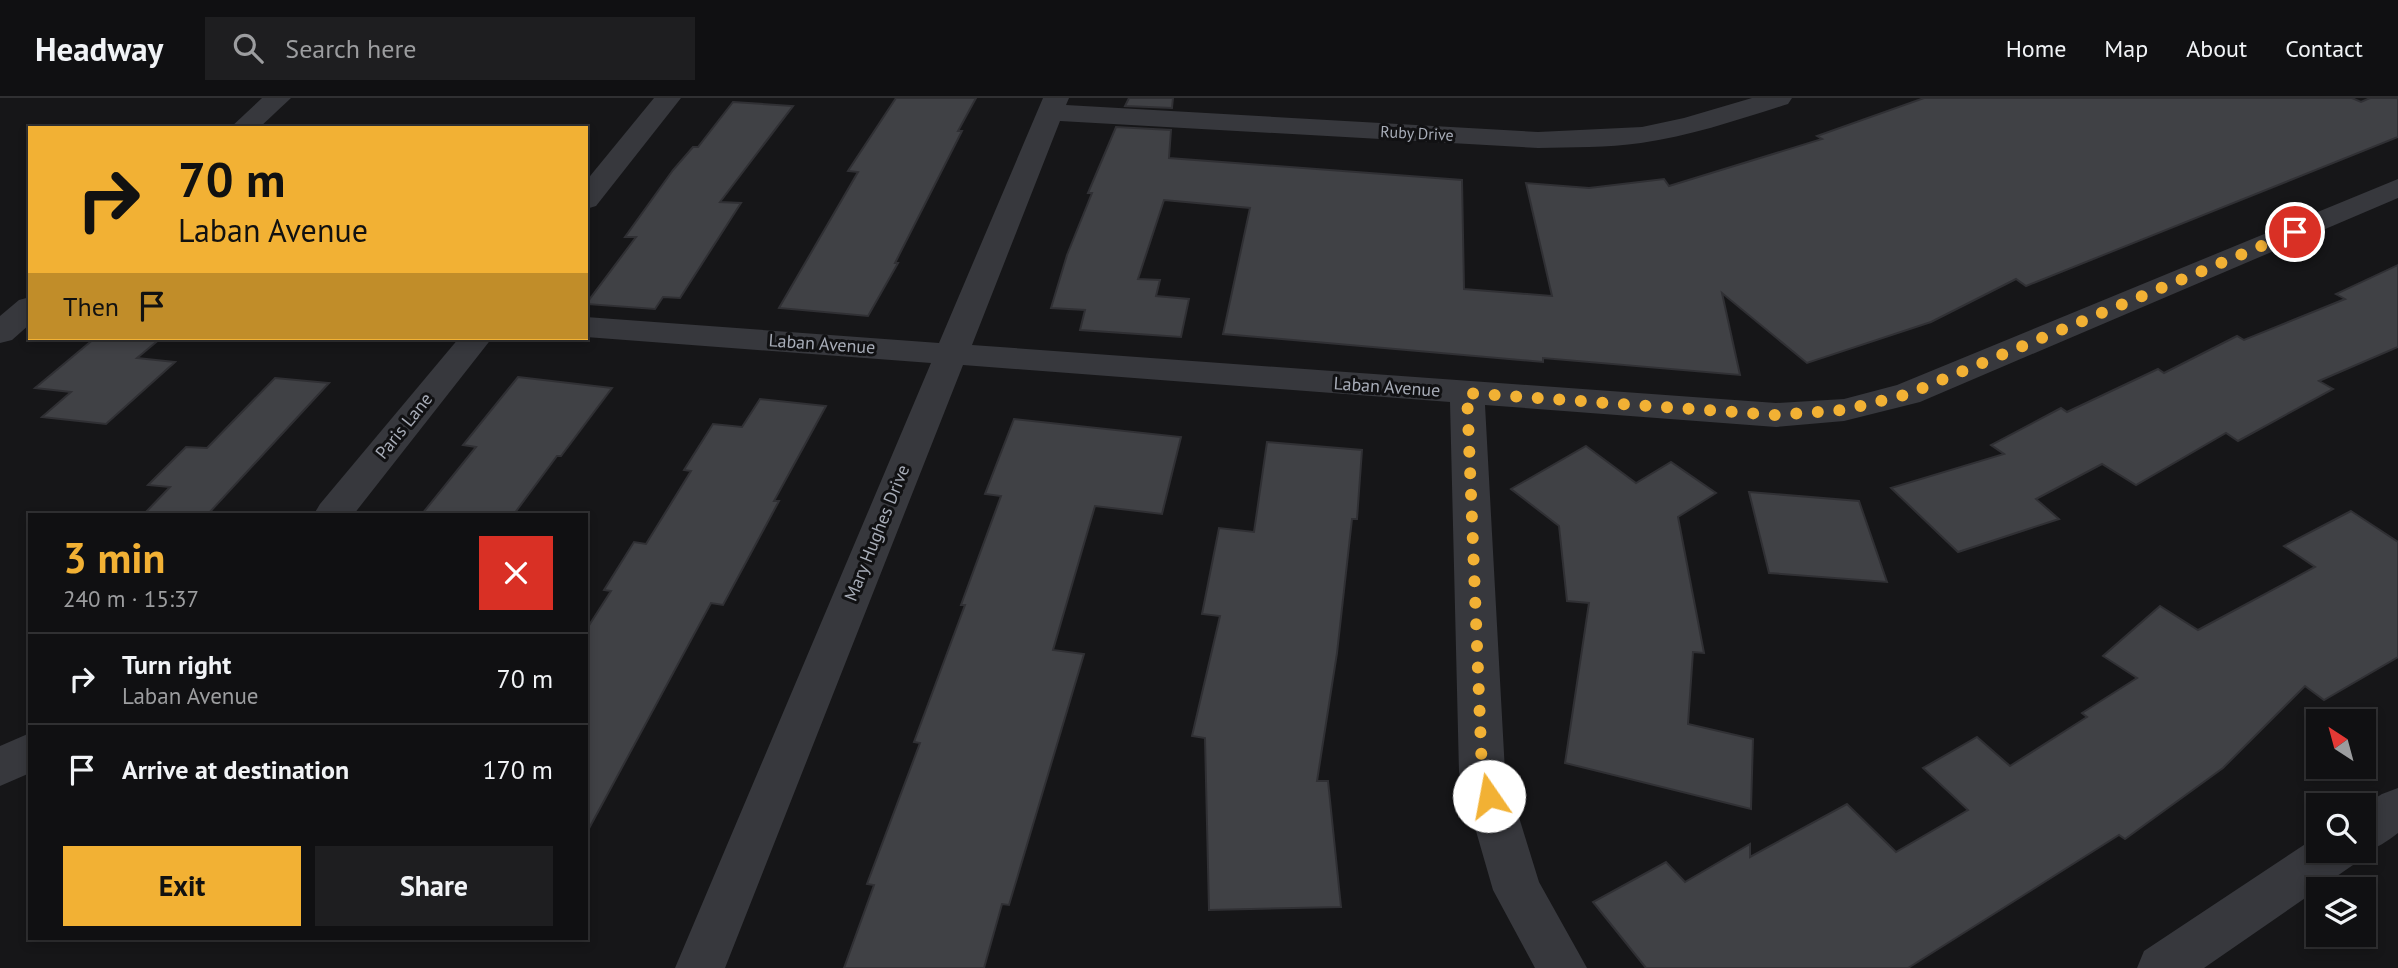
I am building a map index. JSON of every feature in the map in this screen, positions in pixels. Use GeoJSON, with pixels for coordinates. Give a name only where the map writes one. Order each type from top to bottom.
{"type":"FeatureCollection","features":[{"type":"Feature","properties":{"kind":"street"},"geometry":{"type":"LineString","coordinates":[[245,126],[278,98]]}},
{"type":"Feature","properties":{"kind":"street"},"geometry":{"type":"LineString","coordinates":[[588,198],[668,98]]}},
{"type":"Feature","properties":{"kind":"street","name":"Ruby Drive"},"geometry":{"type":"LineString","coordinates":[[1053,105],[1524,139],[1587,139],[1642,135],[1779,98]]}},
{"type":"Feature","properties":{"kind":"street","name":"Mary Hughes Drive"},"geometry":{"type":"LineString","coordinates":[[700,968],[1053,105]]}},
{"type":"Feature","properties":{"kind":"street","name":"Laban Avenue"},"geometry":{"type":"LineString","coordinates":[[588,327],[1776,415],[1844,410],[1908,394],[2398,188]]}},
{"type":"Feature","properties":{"kind":"street"},"geometry":{"type":"LineString","coordinates":[[0,332],[28,309]]}},
{"type":"Feature","properties":{"kind":"street","name":"Paris Lane"},"geometry":{"type":"LineString","coordinates":[[334,513],[473,340]]}},
{"type":"Feature","properties":{"kind":"street"},"geometry":{"type":"LineString","coordinates":[[1467,393],[1482,772],[1517,890],[1562,968]]}},
{"type":"Feature","properties":{"kind":"street"},"geometry":{"type":"LineString","coordinates":[[0,767],[28,753]]}},
{"type":"Feature","properties":{"kind":"street"},"geometry":{"type":"LineString","coordinates":[[2376,823],[2398,808]]}},
{"type":"Feature","properties":{"kind":"street"},"geometry":{"type":"LineString","coordinates":[[2162,968],[2317,863]]}},
{"type":"Feature","properties":{"kind":"building"},"geometry":{"type":"Polygon","coordinates":[[[896,98],[976,98],[895,263],[898,263],[868,316],[779,308],[858,172],[848,171],[896,98]]]}},
{"type":"Feature","properties":{"kind":"building"},"geometry":{"type":"Polygon","coordinates":[[[1129,98],[1173,98],[1172,108],[1125,106],[1129,98]]]}},
{"type":"Feature","properties":{"kind":"building"},"geometry":{"type":"Polygon","coordinates":[[[1924,98],[2352,98],[2361,102],[2370,98],[2398,98],[2398,137],[2026,286],[2016,279],[1931,322],[1807,363],[1722,293],[1740,375],[1543,358],[1543,362],[1223,334],[1250,208],[1164,200],[1138,279],[1160,280],[1156,296],[1189,299],[1181,337],[1080,330],[1085,310],[1051,308],[1067,255],[1092,193],[1088,193],[1116,127],[1171,130],[1169,158],[1462,180],[1464,289],[1552,296],[1526,183],[1589,188],[1664,179],[1669,186],[1822,139],[1817,136],[1924,98]]]}},
{"type":"Feature","properties":{"kind":"building"},"geometry":{"type":"Polygon","coordinates":[[[733,102],[793,106],[720,202],[741,203],[680,298],[663,297],[655,309],[588,304],[636,237],[625,237],[673,170],[693,147],[698,147],[733,102]]]}},
{"type":"Feature","properties":{"kind":"building"},"geometry":{"type":"Polygon","coordinates":[[[2398,265],[2398,347],[2319,381],[2333,389],[2238,441],[2226,433],[2136,485],[2102,464],[2036,499],[2059,519],[1958,552],[1891,488],[2004,454],[1991,445],[2061,408],[2067,412],[2158,369],[2164,373],[2237,336],[2244,340],[2345,299],[2336,294],[2398,265]]]}},
{"type":"Feature","properties":{"kind":"building"},"geometry":{"type":"Polygon","coordinates":[[[93,340],[159,340],[137,358],[175,362],[106,424],[42,417],[71,392],[35,388],[93,340]]]}},
{"type":"Feature","properties":{"kind":"building"},"geometry":{"type":"Polygon","coordinates":[[[518,377],[612,388],[515,513],[423,513],[476,447],[463,445],[518,377]]]}},
{"type":"Feature","properties":{"kind":"building"},"geometry":{"type":"Polygon","coordinates":[[[275,378],[329,383],[209,513],[145,513],[170,487],[148,485],[186,447],[207,448],[275,378]]]}},
{"type":"Feature","properties":{"kind":"building"},"geometry":{"type":"Polygon","coordinates":[[[760,399],[826,406],[774,501],[779,501],[723,605],[711,603],[588,830],[588,627],[611,591],[604,590],[634,542],[646,544],[691,471],[684,470],[713,424],[742,427],[760,399]]]}},
{"type":"Feature","properties":{"kind":"building"},"geometry":{"type":"Polygon","coordinates":[[[1014,419],[1181,437],[1162,514],[1095,506],[1053,650],[1084,654],[1009,905],[1002,904],[984,968],[844,968],[874,885],[867,884],[920,743],[914,742],[965,605],[961,605],[1001,496],[985,494],[1014,419]]]}},
{"type":"Feature","properties":{"kind":"building"},"geometry":{"type":"Polygon","coordinates":[[[1267,442],[1362,450],[1357,519],[1352,519],[1337,653],[1317,781],[1328,781],[1341,907],[1209,910],[1205,738],[1192,736],[1220,616],[1202,614],[1219,528],[1254,532],[1267,442]]]}},
{"type":"Feature","properties":{"kind":"building"},"geometry":{"type":"Polygon","coordinates":[[[1586,446],[1636,483],[1671,462],[1716,493],[1678,517],[1704,653],[1693,652],[1688,724],[1753,739],[1751,809],[1565,763],[1589,603],[1567,601],[1559,526],[1511,489],[1586,446]]]}},
{"type":"Feature","properties":{"kind":"building"},"geometry":{"type":"Polygon","coordinates":[[[1749,492],[1859,501],[1887,582],[1769,573],[1749,492]]]}},
{"type":"Feature","properties":{"kind":"building"},"geometry":{"type":"Polygon","coordinates":[[[2351,511],[2398,542],[2398,657],[2324,700],[2305,686],[2223,768],[2125,839],[2119,835],[1908,968],[1646,968],[1593,902],[1666,862],[1685,882],[1750,844],[1750,857],[1847,804],[1896,852],[1968,810],[1923,768],[1977,737],[2010,766],[2087,717],[2082,713],[2137,678],[2103,656],[2160,606],[2198,630],[2315,567],[2284,546],[2351,511]]]}},
{"type":"Feature","properties":{"kind":"route"},"geometry":{"type":"LineString","coordinates":[[1489,796],[1482,772],[1467,393],[1776,415],[1844,410],[1908,394],[2295,232]]}}]}
